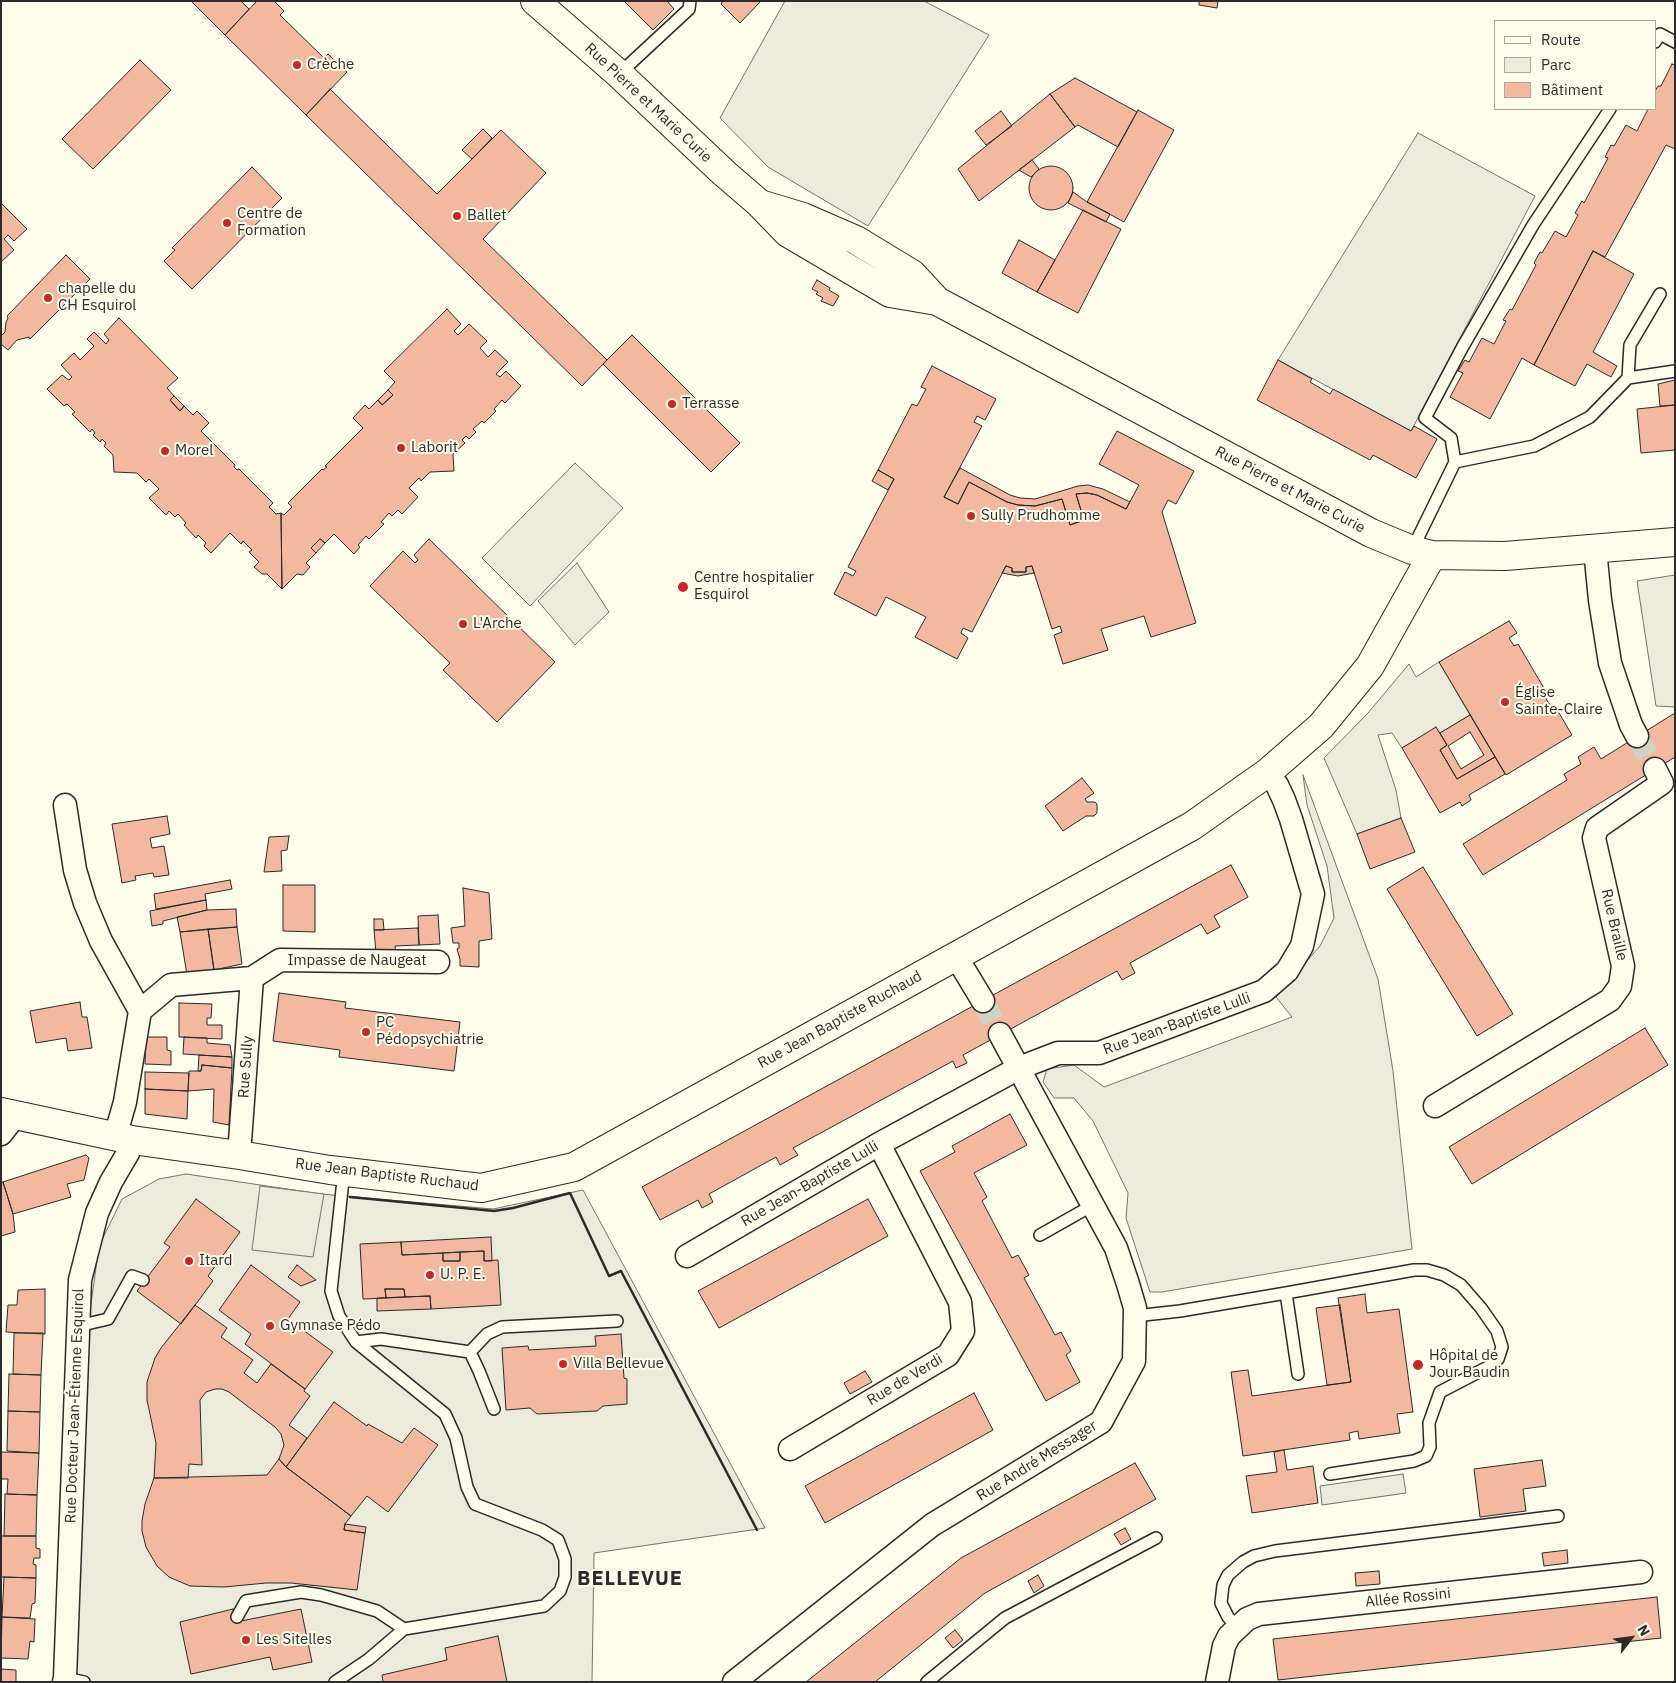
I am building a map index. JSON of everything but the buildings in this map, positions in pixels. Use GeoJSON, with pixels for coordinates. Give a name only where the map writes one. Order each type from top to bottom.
{"type":"FeatureCollection","features":[{"type":"Feature","properties":{"kind":"main road","name":"Rue Pierre et Marie Curie"},"geometry":{"type":"LineString","coordinates":[[535,1],[619,74],[724,173],[760,204],[803,217],[856,240],[912,274],[938,301],[1370,533],[1422,552],[1505,556],[1675,542]]}},
{"type":"Feature","properties":{"kind":"main road","name":"Rue Jean Baptiste Ruchaud"},"geometry":{"type":"LineString","coordinates":[[6,1121],[344,1171],[481,1188],[574,1168],[1192,826],[1267,773],[1321,726],[1370,666],[1422,552]]}},
{"type":"Feature","properties":{"kind":"street"},"geometry":{"type":"LineString","coordinates":[[1595,549],[1600,600],[1610,663],[1631,725],[1637,736]]}},
{"type":"Feature","properties":{"kind":"street","name":"Rue Braille"},"geometry":{"type":"LineString","coordinates":[[1435,1106],[1610,1000],[1620,986],[1623,966],[1594,838],[1597,828],[1662,784],[1655,770]]}},
{"type":"Feature","properties":{"kind":"street","name":"Rue Jean-Baptiste Lulli"},"geometry":{"type":"LineString","coordinates":[[687,1256],[879,1144],[1019,1068],[1058,1053],[1099,1053],[1264,991],[1287,971],[1302,946],[1313,894],[1292,819],[1277,785],[1267,773]]}},
{"type":"Feature","properties":{"kind":"street"},"geometry":{"type":"LineString","coordinates":[[65,805],[74,870],[85,903],[101,941],[140,1011]]}},
{"type":"Feature","properties":{"kind":"street"},"geometry":{"type":"LineString","coordinates":[[958,954],[963,968],[983,1001]]}},
{"type":"Feature","properties":{"kind":"street","name":"Impasse de Naugeat"},"geometry":{"type":"LineString","coordinates":[[140,1011],[172,985],[252,978],[280,960],[438,962]]}},
{"type":"Feature","properties":{"kind":"street","name":"Rue Sully"},"geometry":{"type":"LineString","coordinates":[[239,1154],[252,978]]}},
{"type":"Feature","properties":{"kind":"street","name":"Rue Docteur Jean-Étienne Esquirol"},"geometry":{"type":"LineString","coordinates":[[71,1680],[80,1280],[97,1213],[111,1182],[128,1153],[123,1138],[125,1102],[140,1011]]}},
{"type":"Feature","properties":{"kind":"street","name":"Rue André Messager"},"geometry":{"type":"LineString","coordinates":[[734,1682],[932,1525],[1101,1422],[1134,1361],[1135,1316],[1128,1284],[1116,1248],[1000,1034]]}},
{"type":"Feature","properties":{"kind":"street","name":"Rue de Verdi"},"geometry":{"type":"LineString","coordinates":[[790,1449],[948,1355],[963,1331],[960,1302],[879,1144]]}},
{"type":"Feature","properties":{"kind":"street","name":"Allée Rossini"},"geometry":{"type":"LineString","coordinates":[[1217,1682],[1224,1646],[1229,1636],[1247,1619],[1259,1614],[1641,1572]]}},
{"type":"Feature","properties":{"kind":"lane"},"geometry":{"type":"LineString","coordinates":[[619,74],[689,9],[690,1]]}},
{"type":"Feature","properties":{"kind":"lane"},"geometry":{"type":"LineString","coordinates":[[1656,40],[1660,34],[1675,42]]}},
{"type":"Feature","properties":{"kind":"lane"},"geometry":{"type":"LineString","coordinates":[[1422,552],[1455,462],[1451,438],[1425,418],[1462,348],[1533,225],[1609,110]]}},
{"type":"Feature","properties":{"kind":"lane"},"geometry":{"type":"LineString","coordinates":[[1628,378],[1630,345],[1660,294]]}},
{"type":"Feature","properties":{"kind":"lane"},"geometry":{"type":"LineString","coordinates":[[1455,462],[1534,446],[1590,417],[1628,378],[1675,371]]}},
{"type":"Feature","properties":{"kind":"lane"},"geometry":{"type":"LineString","coordinates":[[335,1682],[369,1659],[404,1628],[544,1606],[560,1591],[565,1577],[566,1559],[558,1540],[542,1530],[475,1504],[467,1487],[456,1438],[445,1414],[356,1342],[339,1316],[331,1291],[344,1171]]}},
{"type":"Feature","properties":{"kind":"lane"},"geometry":{"type":"LineString","coordinates":[[1040,1235],[1093,1205]]}},
{"type":"Feature","properties":{"kind":"lane"},"geometry":{"type":"LineString","coordinates":[[1135,1316],[1180,1311],[1414,1270],[1428,1270],[1444,1275],[1461,1285],[1481,1308],[1497,1331],[1502,1347],[1498,1359],[1490,1366],[1440,1392],[1429,1423],[1430,1447],[1426,1456],[1414,1461],[1330,1474]]}},
{"type":"Feature","properties":{"kind":"lane"},"geometry":{"type":"LineString","coordinates":[[78,1326],[108,1319],[132,1276],[143,1280]]}},
{"type":"Feature","properties":{"kind":"lane"},"geometry":{"type":"LineString","coordinates":[[1286,1293],[1298,1374]]}},
{"type":"Feature","properties":{"kind":"lane"},"geometry":{"type":"LineString","coordinates":[[470,1352],[487,1334],[502,1326],[617,1321]]}},
{"type":"Feature","properties":{"kind":"lane"},"geometry":{"type":"LineString","coordinates":[[356,1342],[381,1339],[470,1352]]}},
{"type":"Feature","properties":{"kind":"lane"},"geometry":{"type":"LineString","coordinates":[[470,1352],[494,1409]]}},
{"type":"Feature","properties":{"kind":"lane"},"geometry":{"type":"LineString","coordinates":[[1237,1627],[1228,1617],[1221,1603],[1223,1585],[1228,1575],[1243,1562],[1254,1556],[1275,1551],[1558,1516]]}},
{"type":"Feature","properties":{"kind":"lane"},"geometry":{"type":"LineString","coordinates":[[927,1682],[1005,1618],[1156,1538]]}},
{"type":"Feature","properties":{"kind":"lane"},"geometry":{"type":"LineString","coordinates":[[237,1617],[246,1601],[300,1592],[321,1595],[377,1611],[404,1628]]}},
{"type":"Feature","properties":{"kind":"green space"},"geometry":{"type":"Polygon","coordinates":[[[575,463],[623,508],[530,606],[482,558],[575,463]]]}},
{"type":"Feature","properties":{"kind":"green space"},"geometry":{"type":"Polygon","coordinates":[[[1303,775],[1378,979],[1393,1071],[1412,1249],[1162,1292],[1150,1292],[1126,1218],[1128,1193],[1093,1121],[1074,1098],[1054,1098],[1043,1082],[1047,1069],[1074,1065],[1104,1087],[1292,1017],[1276,997],[1320,946],[1334,918],[1327,866],[1307,805],[1303,775]]]}},
{"type":"Feature","properties":{"kind":"green space"},"geometry":{"type":"Polygon","coordinates":[[[186,1174],[321,1194],[493,1209],[583,1190],[765,1528],[594,1553],[592,1682],[73,1682],[77,1641],[90,1311],[99,1246],[122,1199],[159,1179],[186,1174]]]}},
{"type":"Feature","properties":{"kind":"shaded area"},"geometry":{"type":"Polygon","coordinates":[[[785,1],[924,1],[989,35],[868,226],[768,167],[720,118],[785,1]]]}},
{"type":"Feature","properties":{"kind":"shaded area"},"geometry":{"type":"Polygon","coordinates":[[[1418,133],[1535,196],[1411,431],[1278,360],[1418,133]]]}},
{"type":"Feature","properties":{"kind":"shaded area"},"geometry":{"type":"Polygon","coordinates":[[[577,563],[609,612],[575,645],[538,601],[577,563]]]}},
{"type":"Feature","properties":{"kind":"shaded area"},"geometry":{"type":"Polygon","coordinates":[[[1675,575],[1675,707],[1656,706],[1637,581],[1675,575]]]}},
{"type":"Feature","properties":{"kind":"shaded area"},"geometry":{"type":"Polygon","coordinates":[[[1439,662],[1470,715],[1440,733],[1436,728],[1402,748],[1392,733],[1378,735],[1396,790],[1401,818],[1357,834],[1324,758],[1368,713],[1409,664],[1416,677],[1439,662]]]}},
{"type":"Feature","properties":{"kind":"shaded area"},"geometry":{"type":"Polygon","coordinates":[[[260,1186],[324,1194],[313,1257],[252,1250],[260,1186]]]}},
{"type":"Feature","properties":{"kind":"shaded area"},"geometry":{"type":"Polygon","coordinates":[[[1403,1474],[1406,1493],[1322,1505],[1320,1486],[1403,1474]]]}},
{"type":"Feature","properties":{"kind":"tunnel"},"geometry":{"type":"LineString","coordinates":[[1637,736],[1655,769]]}},
{"type":"Feature","properties":{"kind":"tunnel"},"geometry":{"type":"LineString","coordinates":[[983,1001],[1000,1034]]}},
{"type":"Feature","properties":{"kind":"wall"},"geometry":{"type":"LineString","coordinates":[[350,1197],[494,1211],[570,1193],[609,1276],[621,1271],[757,1530]]}},
{"type":"Feature","properties":{"kind":"place","name":"Crèche"},"geometry":{"type":"Point","coordinates":[297,65]}},
{"type":"Feature","properties":{"kind":"place","name":"Ballet"},"geometry":{"type":"Point","coordinates":[457,216]}},
{"type":"Feature","properties":{"kind":"place","name":"Centre de Formation"},"geometry":{"type":"Point","coordinates":[227,223]}},
{"type":"Feature","properties":{"kind":"place","name":"chapelle du CH Esquirol"},"geometry":{"type":"Point","coordinates":[48,298]}},
{"type":"Feature","properties":{"kind":"place","name":"Terrasse"},"geometry":{"type":"Point","coordinates":[672,404]}},
{"type":"Feature","properties":{"kind":"place","name":"Laborit"},"geometry":{"type":"Point","coordinates":[401,448]}},
{"type":"Feature","properties":{"kind":"place","name":"Morel"},"geometry":{"type":"Point","coordinates":[165,451]}},
{"type":"Feature","properties":{"kind":"place","name":"Sully Prudhomme"},"geometry":{"type":"Point","coordinates":[971,516]}},
{"type":"Feature","properties":{"kind":"place","name":"Centre hospitalier Esquirol"},"geometry":{"type":"Point","coordinates":[683,587]}},
{"type":"Feature","properties":{"kind":"place","name":"L'Arche"},"geometry":{"type":"Point","coordinates":[463,624]}},
{"type":"Feature","properties":{"kind":"place","name":"Église Sainte-Claire"},"geometry":{"type":"Point","coordinates":[1505,702]}},
{"type":"Feature","properties":{"kind":"place","name":"PC Pédopsychiatrie"},"geometry":{"type":"Point","coordinates":[366,1032]}},
{"type":"Feature","properties":{"kind":"place","name":"Itard"},"geometry":{"type":"Point","coordinates":[189,1261]}},
{"type":"Feature","properties":{"kind":"place","name":"U. P. E."},"geometry":{"type":"Point","coordinates":[430,1275]}},
{"type":"Feature","properties":{"kind":"place","name":"Gymnase Pédo"},"geometry":{"type":"Point","coordinates":[270,1326]}},
{"type":"Feature","properties":{"kind":"place","name":"Villa Bellevue"},"geometry":{"type":"Point","coordinates":[563,1364]}},
{"type":"Feature","properties":{"kind":"place","name":"Hôpital de Jour Baudin"},"geometry":{"type":"Point","coordinates":[1418,1365]}},
{"type":"Feature","properties":{"kind":"place","name":"Les Sitelles"},"geometry":{"type":"Point","coordinates":[246,1640]}},
{"type":"Feature","properties":{"kind":"district","name":"BELLEVUE"},"geometry":{"type":"Point","coordinates":[630,1579]}}]}
